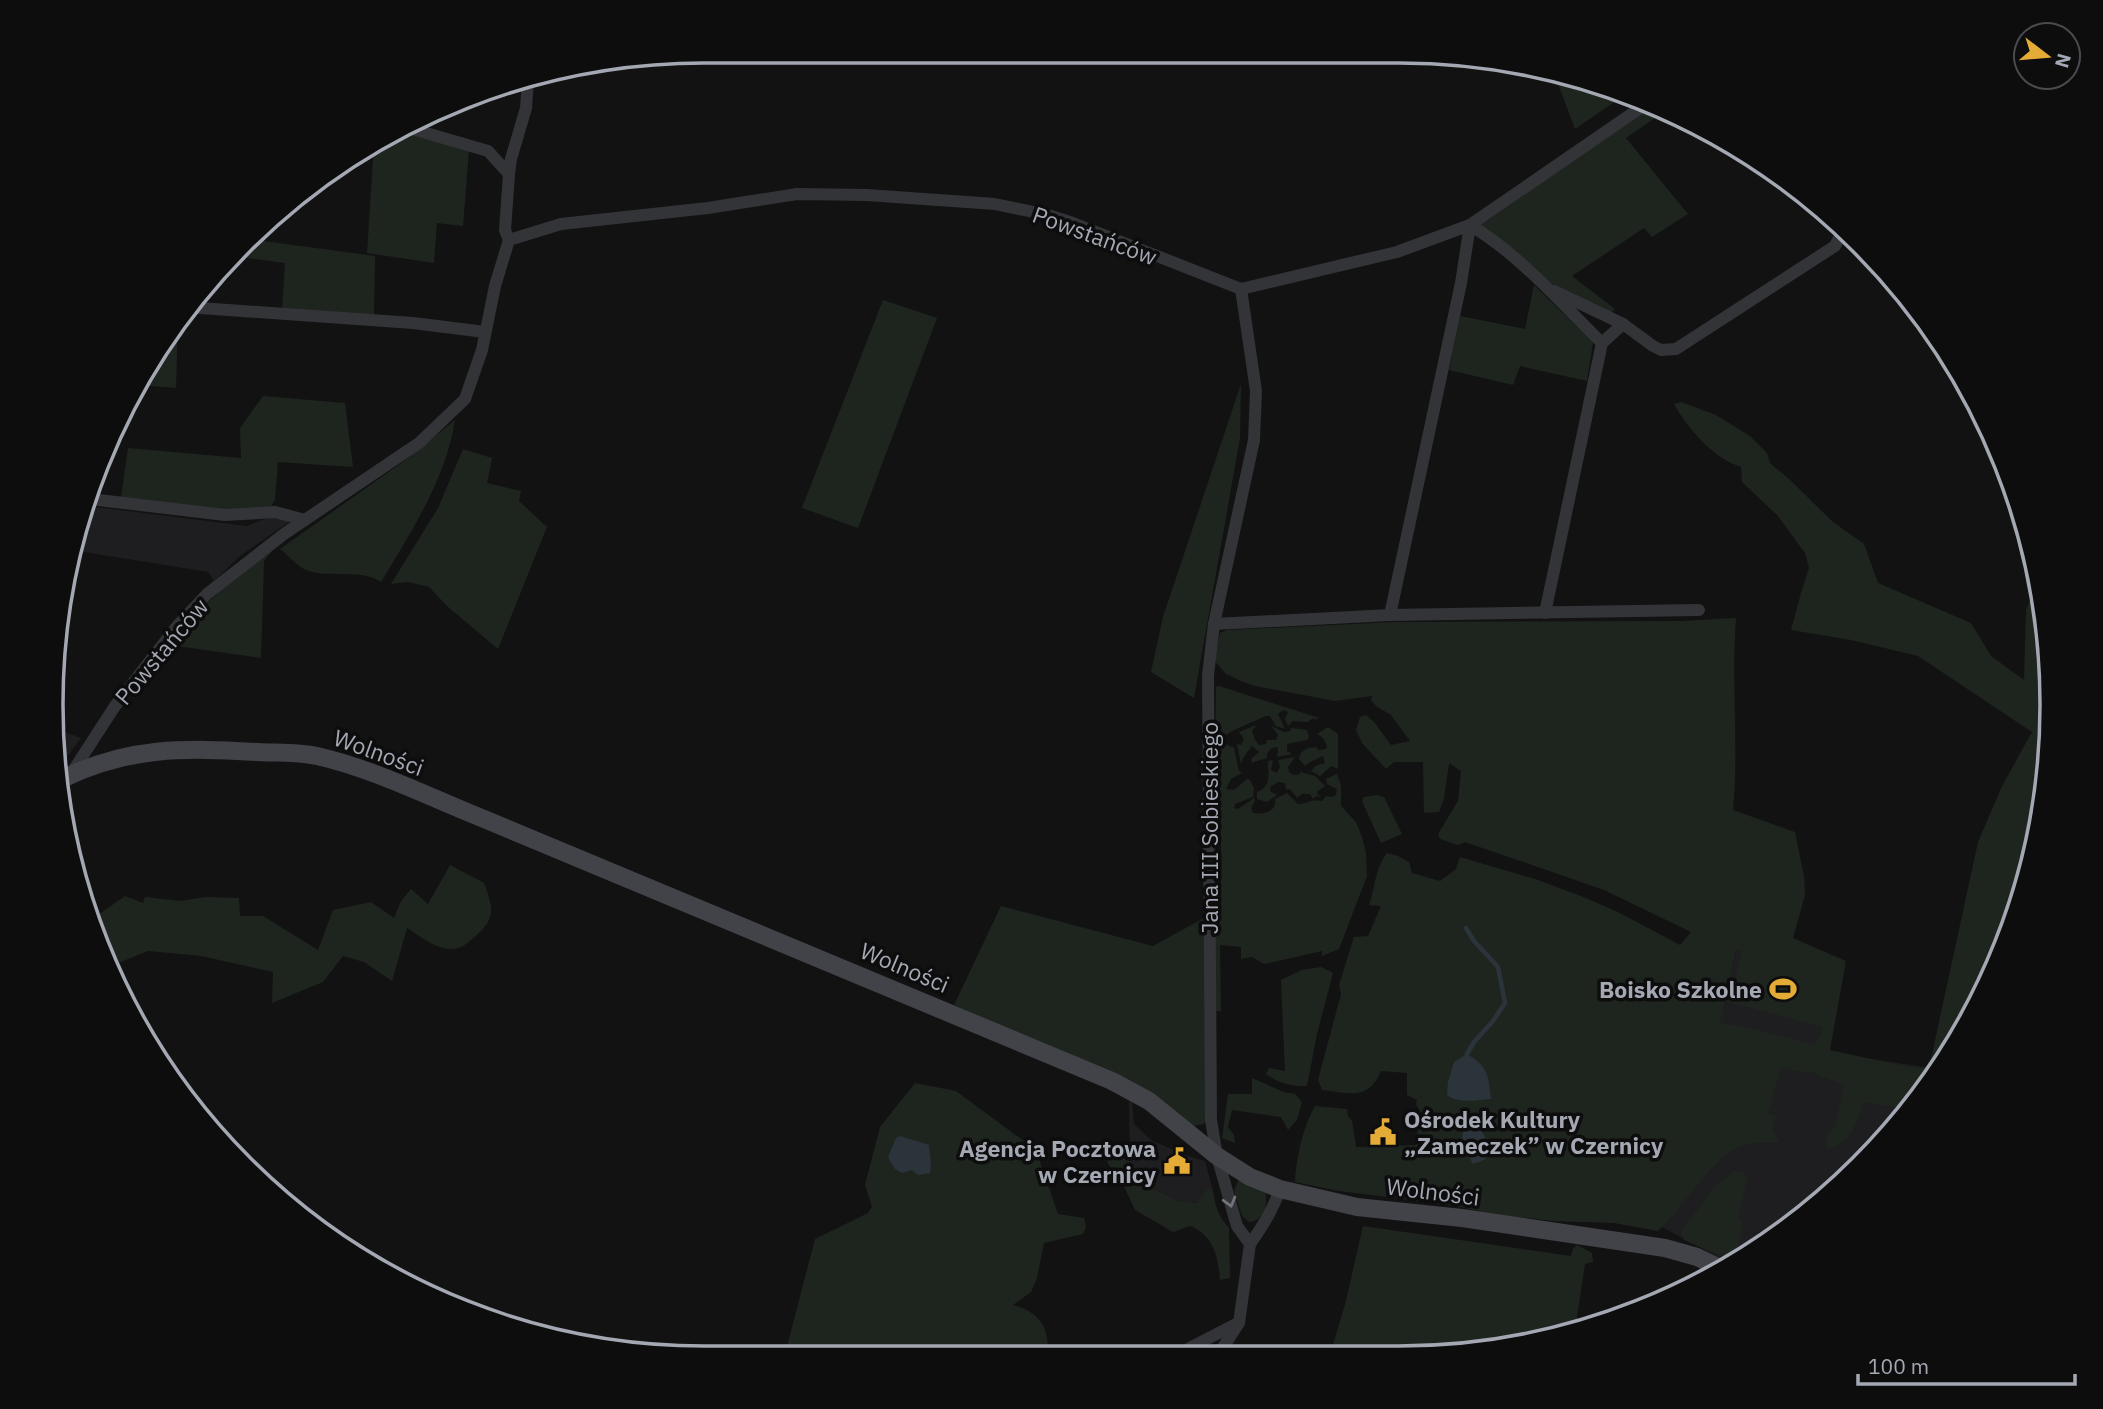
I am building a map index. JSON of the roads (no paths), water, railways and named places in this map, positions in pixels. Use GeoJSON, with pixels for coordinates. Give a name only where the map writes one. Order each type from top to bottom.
{"type":"FeatureCollection","features":[{"type":"Feature","properties":{"kind":"street"},"geometry":{"type":"LineString","coordinates":[[509,240],[505,230],[509,174],[526,108],[527,88]]}},
{"type":"Feature","properties":{"kind":"street"},"geometry":{"type":"LineString","coordinates":[[1241,289],[1397,252],[1470,225],[1638,110]]}},
{"type":"Feature","properties":{"kind":"street"},"geometry":{"type":"LineString","coordinates":[[418,131],[488,152],[509,174]]}},
{"type":"Feature","properties":{"kind":"street","name":"Powstańców"},"geometry":{"type":"LineString","coordinates":[[67,775],[115,706],[178,625],[207,594],[284,534],[419,443],[465,399],[482,350],[495,286],[509,240],[561,224],[699,210],[797,194],[866,195],[995,204],[1048,215],[1241,289]]}},
{"type":"Feature","properties":{"kind":"street"},"geometry":{"type":"LineString","coordinates":[[1470,225],[1517,259],[1602,343]]}},
{"type":"Feature","properties":{"kind":"street"},"geometry":{"type":"LineString","coordinates":[[1390,615],[1461,283],[1470,225]]}},
{"type":"Feature","properties":{"kind":"street"},"geometry":{"type":"LineString","coordinates":[[1546,287],[1623,324],[1661,350],[1676,349],[1835,246],[1839,239]]}},
{"type":"Feature","properties":{"kind":"street","name":"Jana III Sobieskiego"},"geometry":{"type":"LineString","coordinates":[[1241,289],[1256,391],[1254,440],[1214,624],[1208,675],[1211,1120],[1217,1156],[1237,1226],[1250,1244]]}},
{"type":"Feature","properties":{"kind":"street"},"geometry":{"type":"LineString","coordinates":[[201,308],[413,323],[485,332]]}},
{"type":"Feature","properties":{"kind":"street"},"geometry":{"type":"LineString","coordinates":[[1545,613],[1602,343],[1623,324]]}},
{"type":"Feature","properties":{"kind":"street"},"geometry":{"type":"LineString","coordinates":[[96,500],[225,515],[275,512],[305,520]]}},
{"type":"Feature","properties":{"kind":"street"},"geometry":{"type":"LineString","coordinates":[[275,512],[284,534]]}},
{"type":"Feature","properties":{"kind":"street"},"geometry":{"type":"LineString","coordinates":[[1214,624],[1390,615],[1699,610]]}},
{"type":"Feature","properties":{"kind":"street","name":"Wolności"},"geometry":{"type":"LineString","coordinates":[[67,776],[108,760],[154,750],[204,749],[315,755],[376,775],[1112,1081],[1149,1101],[1217,1156],[1250,1177],[1280,1189],[1357,1207],[1475,1220],[1665,1248],[1712,1264]]}},
{"type":"Feature","properties":{"kind":"street"},"geometry":{"type":"LineString","coordinates":[[1224,1346],[1239,1323],[1250,1244],[1264,1225],[1280,1189]]}},
{"type":"Feature","properties":{"kind":"street"},"geometry":{"type":"LineString","coordinates":[[1196,1346],[1239,1323]]}},
{"type":"Feature","properties":{"kind":"waterway"},"geometry":{"type":"LineString","coordinates":[[1466,928],[1498,967],[1505,1003],[1467,1054]]}},
{"type":"Feature","properties":{"kind":"place","name":"Boisko Szkolne"},"geometry":{"type":"Point","coordinates":[1783,989]}},
{"type":"Feature","properties":{"kind":"place","name":"Ośrodek Kultury „Zameczek” w Czernicy"},"geometry":{"type":"Point","coordinates":[1383,1132]}},
{"type":"Feature","properties":{"kind":"place","name":"Agencja Pocztowa w Czernicy"},"geometry":{"type":"Point","coordinates":[1177,1161]}}]}
